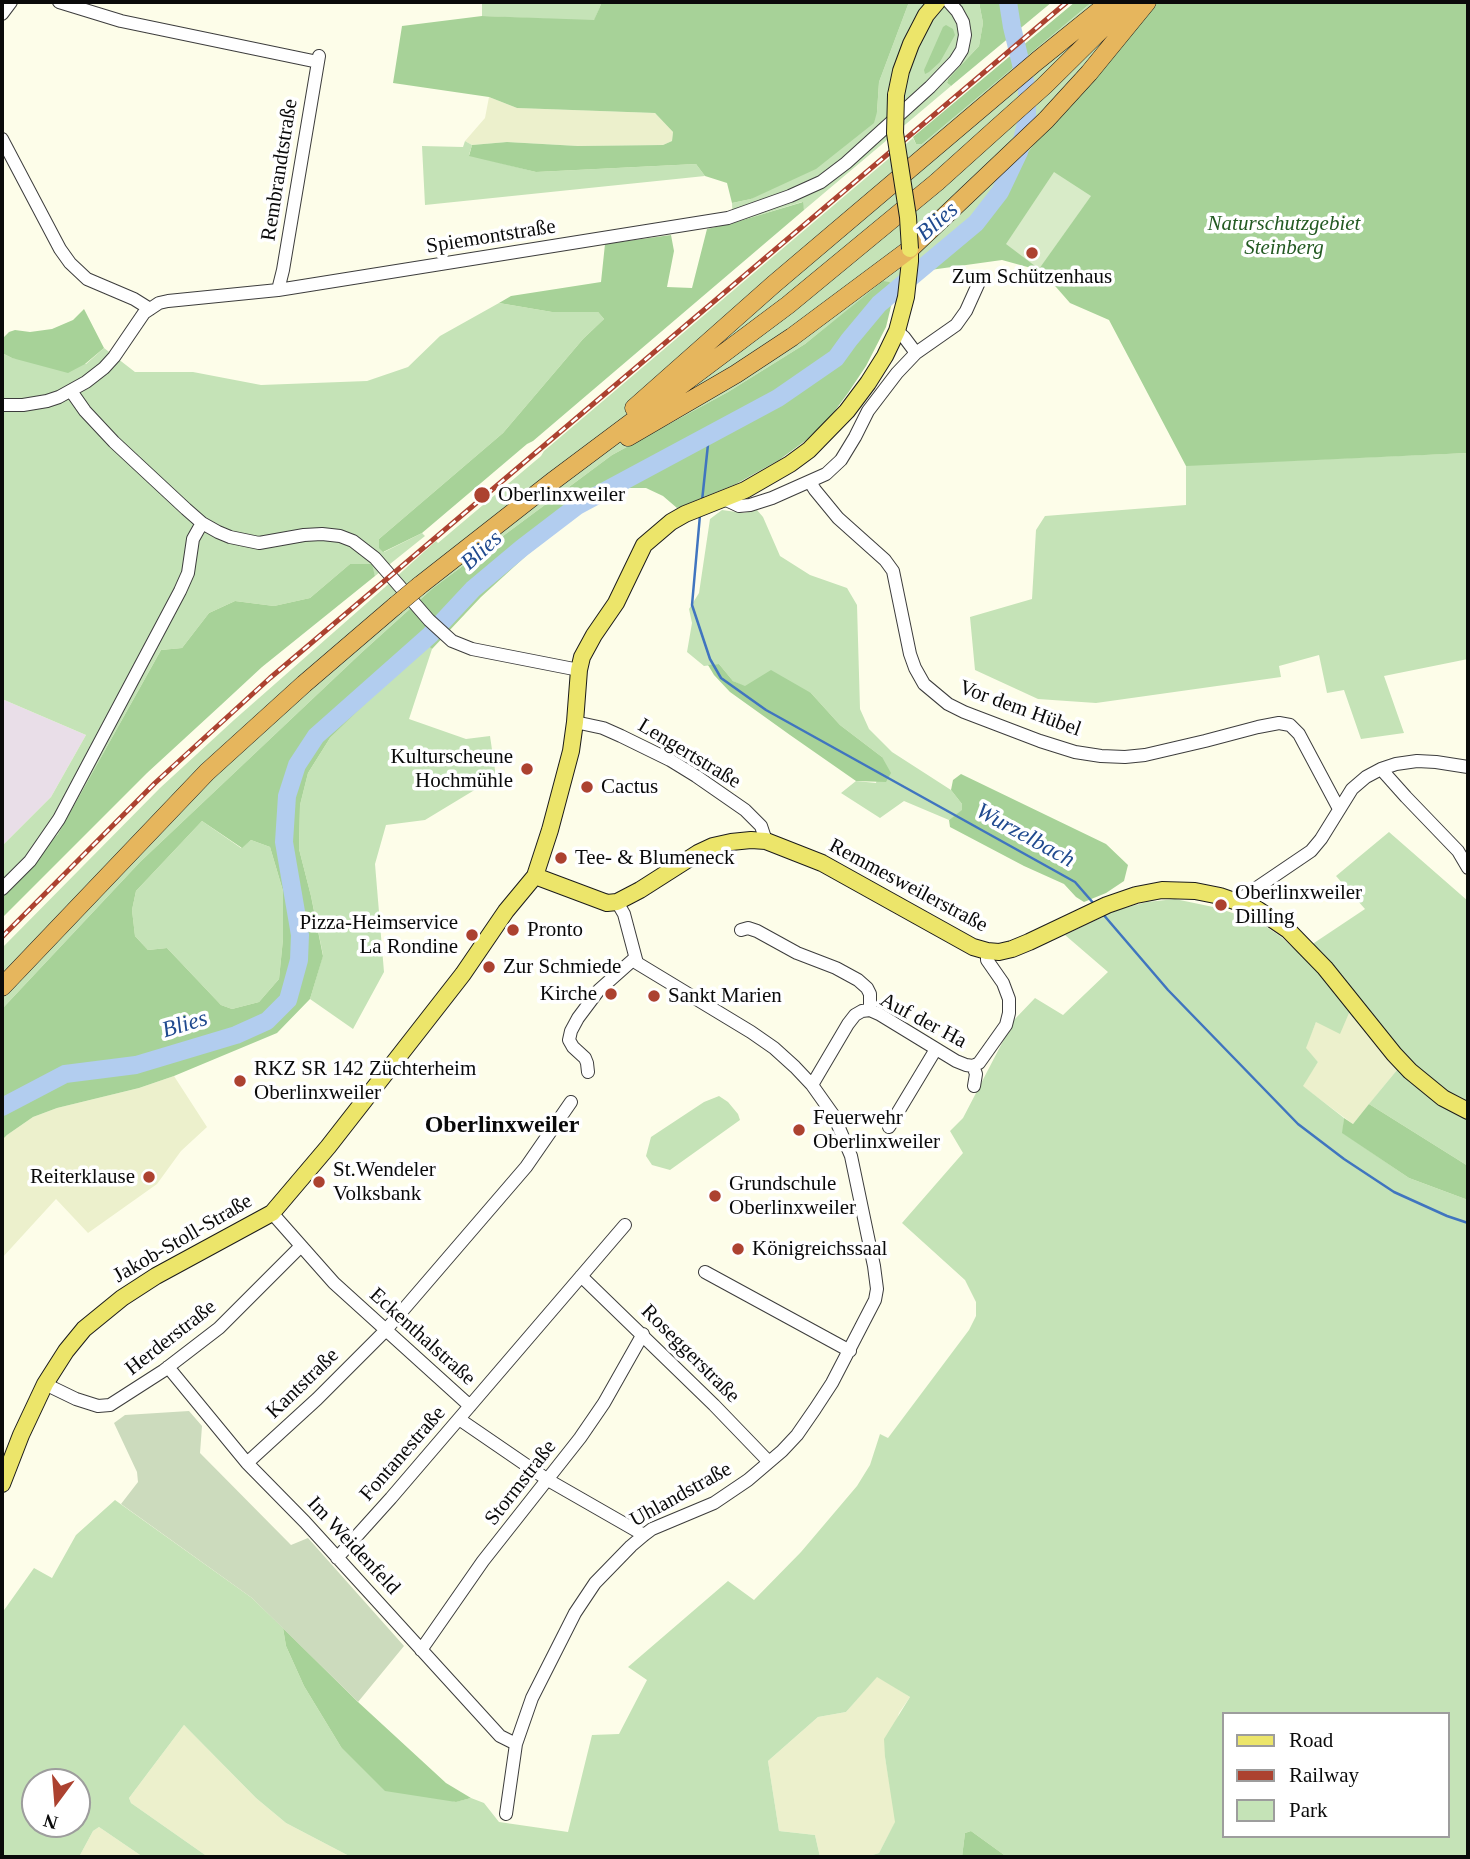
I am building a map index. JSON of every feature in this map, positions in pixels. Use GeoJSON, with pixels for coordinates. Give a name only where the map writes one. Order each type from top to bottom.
{"type":"FeatureCollection","features":[{"type":"Feature","properties":{"kind":"highway"},"geometry":{"type":"LineString","coordinates":[[553,481],[774,284],[1110,2]]}},
{"type":"Feature","properties":{"kind":"highway"},"geometry":{"type":"LineString","coordinates":[[2,987],[207,772],[304,684],[419,586],[788,304],[937,182],[1044,86],[1129,2]]}},
{"type":"Feature","properties":{"kind":"highway"},"geometry":{"type":"LineString","coordinates":[[553,481],[736,374],[792,337],[910,249],[1046,120],[1089,73],[1147,2]]}},
{"type":"Feature","properties":{"kind":"main road"},"geometry":{"type":"LineString","coordinates":[[617,902],[607,903],[535,876],[568,762],[575,722],[579,670],[586,648],[616,603],[644,545],[663,527],[685,514],[745,490],[809,450],[847,411],[886,356],[903,311],[910,261],[895,133],[896,95],[911,44],[926,15],[937,2]]}},
{"type":"Feature","properties":{"kind":"main road","name":"Remmesweilerstraße"},"geometry":{"type":"LineString","coordinates":[[617,902],[713,846],[751,840],[766,841],[822,863],[955,939],[987,951],[1012,949],[1100,908],[1136,895],[1161,890],[1220,895],[1241,902],[1288,930],[1325,968],[1410,1071],[1443,1098],[1468,1111]]}},
{"type":"Feature","properties":{"kind":"main road","name":"Jakob-Stoll-Straße"},"geometry":{"type":"LineString","coordinates":[[2,1485],[44,1384],[84,1329],[114,1304],[156,1276],[272,1213],[406,1048],[463,974],[506,911],[535,876]]}},
{"type":"Feature","properties":{"kind":"street"},"geometry":{"type":"LineString","coordinates":[[2,14],[11,2]]}},
{"type":"Feature","properties":{"kind":"street","name":"Rembrandtstraße"},"geometry":{"type":"LineString","coordinates":[[59,2],[121,21],[318,59],[284,271],[278,290]]}},
{"type":"Feature","properties":{"kind":"street","name":"Spiemontstraße"},"geometry":{"type":"LineString","coordinates":[[150,309],[159,303],[178,299],[278,290],[728,218],[790,196],[821,182],[846,163],[955,61],[962,50],[965,35],[963,22],[950,2]]}},
{"type":"Feature","properties":{"kind":"street"},"geometry":{"type":"LineString","coordinates":[[2,139],[70,263],[87,279],[134,299],[150,309],[138,319],[107,364],[71,391],[37,403],[2,405]]}},
{"type":"Feature","properties":{"kind":"street"},"geometry":{"type":"LineString","coordinates":[[717,501],[739,506],[750,505],[826,474],[841,460],[882,391],[916,353],[956,325],[980,280]]}},
{"type":"Feature","properties":{"kind":"street"},"geometry":{"type":"LineString","coordinates":[[897,331],[916,353]]}},
{"type":"Feature","properties":{"kind":"street"},"geometry":{"type":"LineString","coordinates":[[71,391],[105,433],[202,523],[230,537],[259,542],[322,534],[353,541],[375,558],[452,642],[472,649],[579,670]]}},
{"type":"Feature","properties":{"kind":"street","name":"Vor dem Hübel"},"geometry":{"type":"LineString","coordinates":[[810,482],[838,518],[893,570],[915,668],[924,684],[948,704],[1040,741],[1075,752],[1101,756],[1145,755],[1258,727],[1279,723],[1290,725],[1299,734],[1339,808]]}},
{"type":"Feature","properties":{"kind":"street"},"geometry":{"type":"LineString","coordinates":[[2,889],[30,861],[59,819],[180,591],[188,573],[193,539],[202,523]]}},
{"type":"Feature","properties":{"kind":"street","name":"Lengertstraße"},"geometry":{"type":"LineString","coordinates":[[575,722],[603,728],[630,740],[696,776],[745,810],[761,826],[766,841]]}},
{"type":"Feature","properties":{"kind":"street"},"geometry":{"type":"LineString","coordinates":[[1241,902],[1255,888],[1311,851],[1352,789],[1366,777],[1396,764],[1417,761],[1468,767]]}},
{"type":"Feature","properties":{"kind":"street"},"geometry":{"type":"LineString","coordinates":[[1381,769],[1458,851],[1468,869]]}},
{"type":"Feature","properties":{"kind":"street"},"geometry":{"type":"LineString","coordinates":[[617,902],[624,914],[635,958],[642,967],[751,1032],[774,1048],[812,1085]]}},
{"type":"Feature","properties":{"kind":"street"},"geometry":{"type":"LineString","coordinates":[[741,930],[748,928],[757,931],[797,953],[858,980],[870,994],[870,1010]]}},
{"type":"Feature","properties":{"kind":"street","name":"Auf der Ha"},"geometry":{"type":"LineString","coordinates":[[812,1085],[855,1014],[862,1011],[870,1010],[878,1014],[956,1061],[973,1066],[979,1063],[1006,1025],[1009,1013],[1009,999],[1003,983],[987,960],[987,951]]}},
{"type":"Feature","properties":{"kind":"street"},"geometry":{"type":"LineString","coordinates":[[588,1072],[585,1058],[569,1040],[571,1031],[599,990],[635,958]]}},
{"type":"Feature","properties":{"kind":"street"},"geometry":{"type":"LineString","coordinates":[[889,1127],[936,1049]]}},
{"type":"Feature","properties":{"kind":"street","name":"Auf der Ha"},"geometry":{"type":"LineString","coordinates":[[973,1066],[976,1074],[974,1086]]}},
{"type":"Feature","properties":{"kind":"street","name":"Uhlandstraße"},"geometry":{"type":"LineString","coordinates":[[506,1814],[516,1744],[532,1698],[575,1614],[602,1574],[643,1535],[714,1503],[769,1462],[797,1435],[816,1409],[875,1300],[877,1289],[874,1266],[851,1156],[834,1116],[812,1085]]}},
{"type":"Feature","properties":{"kind":"street","name":"Kantstraße"},"geometry":{"type":"LineString","coordinates":[[247,1463],[317,1399],[385,1331],[526,1167],[571,1102]]}},
{"type":"Feature","properties":{"kind":"street","name":"Eckenthalstraße"},"geometry":{"type":"LineString","coordinates":[[272,1213],[334,1283],[470,1406],[625,1225]]}},
{"type":"Feature","properties":{"kind":"street","name":"Herderstraße"},"geometry":{"type":"LineString","coordinates":[[44,1384],[75,1399],[99,1406],[110,1405],[168,1367],[219,1328],[301,1246]]}},
{"type":"Feature","properties":{"kind":"street"},"geometry":{"type":"LineString","coordinates":[[705,1272],[850,1350]]}},
{"type":"Feature","properties":{"kind":"street","name":"Roseggerstraße"},"geometry":{"type":"LineString","coordinates":[[581,1276],[643,1334],[769,1462]]}},
{"type":"Feature","properties":{"kind":"street","name":"Stormstraße"},"geometry":{"type":"LineString","coordinates":[[421,1650],[483,1561],[580,1438],[643,1334]]}},
{"type":"Feature","properties":{"kind":"street","name":"Im Weidenfeld"},"geometry":{"type":"LineString","coordinates":[[168,1367],[247,1463],[305,1521],[500,1736],[516,1744]]}},
{"type":"Feature","properties":{"kind":"street","name":"Fontanestraße"},"geometry":{"type":"LineString","coordinates":[[337,1558],[470,1406]]}},
{"type":"Feature","properties":{"kind":"street"},"geometry":{"type":"LineString","coordinates":[[459,1419],[548,1480],[643,1535]]}},
{"type":"Feature","properties":{"kind":"shaded area"},"geometry":{"type":"Polygon","coordinates":[[[2,699],[86,735],[51,797],[2,846],[2,699]]]}},
{"type":"Feature","properties":{"kind":"green space"},"geometry":{"type":"Polygon","coordinates":[[[482,2],[602,2],[594,21],[482,16],[482,2]]]}},
{"type":"Feature","properties":{"kind":"green space"},"geometry":{"type":"Polygon","coordinates":[[[602,2],[909,2],[879,82],[874,123],[816,169],[751,199],[732,203],[727,183],[705,176],[696,164],[536,172],[469,156],[472,145],[507,142],[578,146],[663,145],[672,141],[673,132],[655,113],[517,108],[489,97],[393,83],[402,26],[482,16],[594,20],[602,2]]]}},
{"type":"Feature","properties":{"kind":"green space"},"geometry":{"type":"Polygon","coordinates":[[[909,2],[979,2],[983,23],[979,46],[948,79],[947,83],[951,86],[804,210],[802,202],[733,223],[732,203],[751,199],[877,112],[879,82],[909,2]]]}},
{"type":"Feature","properties":{"kind":"green space"},"geometry":{"type":"Polygon","coordinates":[[[979,2],[1052,2],[951,86],[947,83],[948,79],[979,46],[983,23],[979,2]]]}},
{"type":"Feature","properties":{"kind":"green space"},"geometry":{"type":"Polygon","coordinates":[[[1075,2],[1092,2],[922,144],[916,144],[913,137],[1075,2]]]}},
{"type":"Feature","properties":{"kind":"green space"},"geometry":{"type":"Polygon","coordinates":[[[1092,2],[1155,2],[998,190],[925,261],[923,271],[896,285],[893,298],[893,285],[883,282],[805,344],[728,392],[612,455],[433,588],[140,862],[2,1009],[2,948],[160,788],[436,541],[438,543],[541,456],[913,138],[916,144],[922,144],[1092,2]]]}},
{"type":"Feature","properties":{"kind":"green space","name":"Naturschutzgebiet Steinberg"},"geometry":{"type":"Polygon","coordinates":[[[1155,2],[1468,2],[1468,453],[1186,466],[1109,320],[1070,303],[1042,271],[1002,260],[923,271],[925,261],[998,190],[1155,2]]]}},
{"type":"Feature","properties":{"kind":"green space"},"geometry":{"type":"Polygon","coordinates":[[[946,25],[953,29],[955,35],[940,62],[925,74],[924,70],[946,25]]]}},
{"type":"Feature","properties":{"kind":"green space"},"geometry":{"type":"Polygon","coordinates":[[[489,97],[517,108],[655,113],[673,132],[672,141],[663,145],[578,146],[507,142],[472,145],[465,141],[485,118],[489,97]]]}},
{"type":"Feature","properties":{"kind":"green space"},"geometry":{"type":"Polygon","coordinates":[[[465,141],[472,145],[469,155],[536,172],[696,164],[705,176],[425,205],[422,146],[463,147],[465,141]]]}},
{"type":"Feature","properties":{"kind":"green space"},"geometry":{"type":"Polygon","coordinates":[[[1054,172],[1091,196],[1039,269],[1006,244],[1054,172]]]}},
{"type":"Feature","properties":{"kind":"green space"},"geometry":{"type":"Polygon","coordinates":[[[803,202],[804,210],[422,533],[383,552],[379,548],[379,539],[503,433],[583,339],[604,319],[598,312],[552,312],[499,303],[511,296],[601,282],[605,244],[671,235],[674,251],[667,287],[692,288],[707,229],[803,202]]]}},
{"type":"Feature","properties":{"kind":"green space"},"geometry":{"type":"Polygon","coordinates":[[[883,281],[893,285],[893,298],[886,327],[866,366],[828,420],[805,441],[779,460],[736,484],[677,508],[663,496],[646,488],[628,488],[582,512],[527,555],[481,597],[432,649],[426,644],[330,738],[308,773],[300,805],[299,849],[323,956],[310,999],[277,1033],[174,1076],[33,1117],[2,1140],[2,1009],[140,862],[433,588],[612,455],[728,392],[805,344],[883,281]],[[202,821],[136,891],[132,910],[135,936],[148,950],[167,948],[221,1005],[232,1009],[259,1002],[279,979],[283,939],[283,891],[270,847],[251,840],[242,848],[202,821]]]}},
{"type":"Feature","properties":{"kind":"green space"},"geometry":{"type":"Polygon","coordinates":[[[499,303],[552,312],[598,312],[604,319],[583,339],[503,433],[379,539],[384,552],[422,533],[425,536],[375,576],[371,564],[350,564],[310,598],[274,606],[235,601],[209,613],[182,648],[161,650],[58,834],[2,895],[2,846],[51,797],[86,735],[2,699],[2,353],[12,358],[86,364],[104,348],[135,372],[193,372],[261,385],[367,381],[408,367],[440,336],[499,303]]]}},
{"type":"Feature","properties":{"kind":"green space"},"geometry":{"type":"Polygon","coordinates":[[[84,309],[104,348],[85,364],[68,373],[2,353],[2,339],[9,332],[52,329],[73,320],[84,309]]]}},
{"type":"Feature","properties":{"kind":"green space"},"geometry":{"type":"Polygon","coordinates":[[[1468,453],[1468,659],[1384,676],[1404,733],[1361,739],[1344,690],[1327,693],[1319,655],[1279,666],[1281,677],[1096,703],[1038,699],[975,670],[970,617],[1032,599],[1036,530],[1045,516],[1186,505],[1188,465],[1468,453]]]}},
{"type":"Feature","properties":{"kind":"green space"},"geometry":{"type":"Polygon","coordinates":[[[722,510],[744,513],[757,510],[763,517],[780,556],[810,575],[847,588],[857,605],[860,709],[869,729],[892,752],[951,790],[962,804],[962,811],[949,820],[904,801],[880,818],[841,793],[856,781],[876,783],[882,757],[840,725],[811,693],[755,681],[745,687],[733,681],[719,664],[704,666],[687,652],[692,623],[689,609],[699,593],[710,519],[722,510]]]}},
{"type":"Feature","properties":{"kind":"green space"},"geometry":{"type":"Polygon","coordinates":[[[350,564],[372,564],[375,576],[262,667],[147,773],[2,918],[2,895],[58,834],[161,650],[182,648],[209,613],[235,601],[274,606],[310,598],[350,564]]]}},
{"type":"Feature","properties":{"kind":"green space"},"geometry":{"type":"Polygon","coordinates":[[[426,643],[432,649],[409,719],[466,739],[490,736],[496,777],[425,820],[386,825],[375,864],[384,972],[353,1029],[310,999],[323,955],[299,849],[300,805],[308,773],[330,738],[426,643]]]}},
{"type":"Feature","properties":{"kind":"green space"},"geometry":{"type":"Polygon","coordinates":[[[719,664],[733,681],[745,686],[771,670],[811,693],[840,725],[882,757],[891,773],[886,782],[856,781],[790,735],[730,692],[708,665],[719,664]]]}},
{"type":"Feature","properties":{"kind":"green space"},"geometry":{"type":"Polygon","coordinates":[[[961,774],[1106,844],[1128,865],[1124,881],[1106,893],[1084,902],[1064,884],[950,827],[949,820],[962,810],[962,804],[951,790],[953,780],[961,774]]]}},
{"type":"Feature","properties":{"kind":"green space"},"geometry":{"type":"Polygon","coordinates":[[[202,821],[241,848],[251,840],[270,847],[283,891],[283,939],[279,979],[259,1002],[232,1009],[221,1005],[167,948],[148,950],[135,936],[132,910],[136,891],[202,821]]]}},
{"type":"Feature","properties":{"kind":"green space"},"geometry":{"type":"Polygon","coordinates":[[[1389,832],[1468,901],[1468,1166],[1369,1104],[1397,1070],[1349,1013],[1340,1034],[1316,1022],[1306,1048],[1318,1062],[1303,1086],[1344,1118],[1343,1133],[1409,1178],[1468,1200],[1468,1857],[1007,1857],[971,1831],[965,1833],[962,1857],[866,1857],[879,1853],[895,1822],[884,1739],[910,1697],[877,1677],[846,1712],[818,1717],[768,1761],[779,1831],[815,1835],[820,1857],[351,1857],[286,1823],[256,1798],[184,1725],[129,1798],[131,1803],[208,1857],[143,1857],[99,1827],[91,1835],[91,1768],[21,1768],[21,1838],[89,1838],[79,1857],[2,1857],[2,1613],[34,1568],[52,1578],[76,1535],[115,1500],[252,1598],[283,1628],[286,1646],[304,1686],[341,1747],[455,1802],[471,1798],[484,1803],[499,1822],[568,1832],[592,1735],[619,1734],[647,1680],[628,1667],[728,1581],[754,1600],[801,1552],[857,1486],[870,1465],[880,1434],[888,1438],[969,1330],[976,1316],[976,1302],[965,1280],[902,1223],[963,1153],[950,1131],[963,1118],[1014,1020],[1035,998],[1063,1015],[1108,972],[1065,935],[1117,910],[1147,902],[1175,899],[1218,908],[1259,922],[1299,953],[1365,909],[1336,876],[1389,832]]]}},
{"type":"Feature","properties":{"kind":"green space"},"geometry":{"type":"Polygon","coordinates":[[[1349,1013],[1397,1070],[1353,1124],[1302,1086],[1318,1062],[1305,1048],[1316,1022],[1349,1013]]]}},
{"type":"Feature","properties":{"kind":"green space"},"geometry":{"type":"Polygon","coordinates":[[[174,1076],[207,1127],[181,1151],[157,1184],[88,1233],[56,1199],[2,1258],[2,1140],[33,1117],[57,1108],[139,1088],[174,1076]]]}},
{"type":"Feature","properties":{"kind":"green space"},"geometry":{"type":"Polygon","coordinates":[[[719,1096],[728,1102],[740,1120],[670,1170],[652,1165],[646,1156],[651,1137],[704,1102],[719,1096]]]}},
{"type":"Feature","properties":{"kind":"green space"},"geometry":{"type":"Polygon","coordinates":[[[1369,1104],[1468,1166],[1468,1200],[1409,1178],[1342,1133],[1344,1118],[1353,1124],[1369,1104]]]}},
{"type":"Feature","properties":{"kind":"green space"},"geometry":{"type":"Polygon","coordinates":[[[189,1411],[202,1426],[200,1453],[291,1545],[308,1538],[404,1646],[358,1702],[252,1598],[121,1504],[138,1482],[137,1472],[114,1423],[125,1415],[189,1411]]]}},
{"type":"Feature","properties":{"kind":"green space"},"geometry":{"type":"Polygon","coordinates":[[[283,1628],[446,1783],[471,1798],[456,1802],[385,1791],[341,1747],[304,1686],[286,1646],[283,1628]]]}},
{"type":"Feature","properties":{"kind":"green space"},"geometry":{"type":"Polygon","coordinates":[[[877,1676],[910,1697],[899,1713],[885,1757],[896,1821],[879,1853],[866,1857],[820,1857],[815,1835],[779,1831],[768,1761],[818,1717],[846,1712],[877,1676]]]}},
{"type":"Feature","properties":{"kind":"green space"},"geometry":{"type":"Polygon","coordinates":[[[184,1725],[256,1798],[286,1823],[351,1857],[208,1857],[131,1803],[129,1798],[184,1725]]]}},
{"type":"Feature","properties":{"kind":"green space"},"geometry":{"type":"Polygon","coordinates":[[[99,1827],[143,1857],[79,1857],[93,1831],[99,1827]]]}},
{"type":"Feature","properties":{"kind":"green space"},"geometry":{"type":"Polygon","coordinates":[[[971,1831],[1007,1857],[962,1857],[965,1833],[971,1831]]]}},
{"type":"Feature","properties":{"kind":"waterway","name":"Blies"},"geometry":{"type":"LineString","coordinates":[[2,1107],[65,1074],[136,1065],[236,1035],[267,1021],[288,1000],[299,960],[300,935],[284,842],[287,796],[297,765],[316,736],[430,635],[473,589],[522,548],[577,506],[778,398],[836,358],[879,304],[976,223],[1000,192],[1019,152],[1027,120],[1027,89],[1008,2]]}},
{"type":"Feature","properties":{"kind":"waterway","name":"Wurzelbach"},"geometry":{"type":"LineString","coordinates":[[702,501],[709,435]]}},
{"type":"Feature","properties":{"kind":"waterway","name":"Wurzelbach"},"geometry":{"type":"LineString","coordinates":[[700,515],[692,605],[710,659],[721,678],[766,710],[1075,882],[1095,905]]}},
{"type":"Feature","properties":{"kind":"waterway","name":"Wurzelbach"},"geometry":{"type":"LineString","coordinates":[[1102,913],[1168,990],[1298,1124],[1394,1192],[1468,1223]]}},
{"type":"Feature","properties":{"kind":"railway"},"geometry":{"type":"LineString","coordinates":[[2,937],[155,783],[270,678],[1067,2]]}},
{"type":"Feature","properties":{"kind":"place","name":"Zum Schützenhaus"},"geometry":{"type":"Point","coordinates":[1032,253]}},
{"type":"Feature","properties":{"kind":"place","name":"Oberlinxweiler"},"geometry":{"type":"Point","coordinates":[482,495]}},
{"type":"Feature","properties":{"kind":"place","name":"Kulturscheune Hochmühle"},"geometry":{"type":"Point","coordinates":[527,769]}},
{"type":"Feature","properties":{"kind":"place","name":"Cactus"},"geometry":{"type":"Point","coordinates":[587,787]}},
{"type":"Feature","properties":{"kind":"place","name":"Tee- & Blumeneck"},"geometry":{"type":"Point","coordinates":[561,858]}},
{"type":"Feature","properties":{"kind":"place","name":"Oberlinxweiler Dilling"},"geometry":{"type":"Point","coordinates":[1221,905]}},
{"type":"Feature","properties":{"kind":"place","name":"Pronto"},"geometry":{"type":"Point","coordinates":[513,930]}},
{"type":"Feature","properties":{"kind":"place","name":"Pizza-Heimservice La Rondine"},"geometry":{"type":"Point","coordinates":[472,935]}},
{"type":"Feature","properties":{"kind":"place","name":"Zur Schmiede"},"geometry":{"type":"Point","coordinates":[489,967]}},
{"type":"Feature","properties":{"kind":"place","name":"Kirche"},"geometry":{"type":"Point","coordinates":[611,994]}},
{"type":"Feature","properties":{"kind":"place","name":"Sankt Marien"},"geometry":{"type":"Point","coordinates":[654,996]}},
{"type":"Feature","properties":{"kind":"place","name":"RKZ SR 142 Züchterheim Oberlinxweiler"},"geometry":{"type":"Point","coordinates":[240,1081]}},
{"type":"Feature","properties":{"kind":"place","name":"Feuerwehr Oberlinxweiler"},"geometry":{"type":"Point","coordinates":[799,1130]}},
{"type":"Feature","properties":{"kind":"place","name":"Reiterklause"},"geometry":{"type":"Point","coordinates":[149,1177]}},
{"type":"Feature","properties":{"kind":"place","name":"St.Wendeler Volksbank"},"geometry":{"type":"Point","coordinates":[319,1182]}},
{"type":"Feature","properties":{"kind":"place","name":"Grundschule Oberlinxweiler"},"geometry":{"type":"Point","coordinates":[715,1196]}},
{"type":"Feature","properties":{"kind":"place","name":"Königreichssaal"},"geometry":{"type":"Point","coordinates":[738,1249]}},
{"type":"Feature","properties":{"kind":"district","name":"Oberlinxweiler"},"geometry":{"type":"Point","coordinates":[502,1126]}}]}
